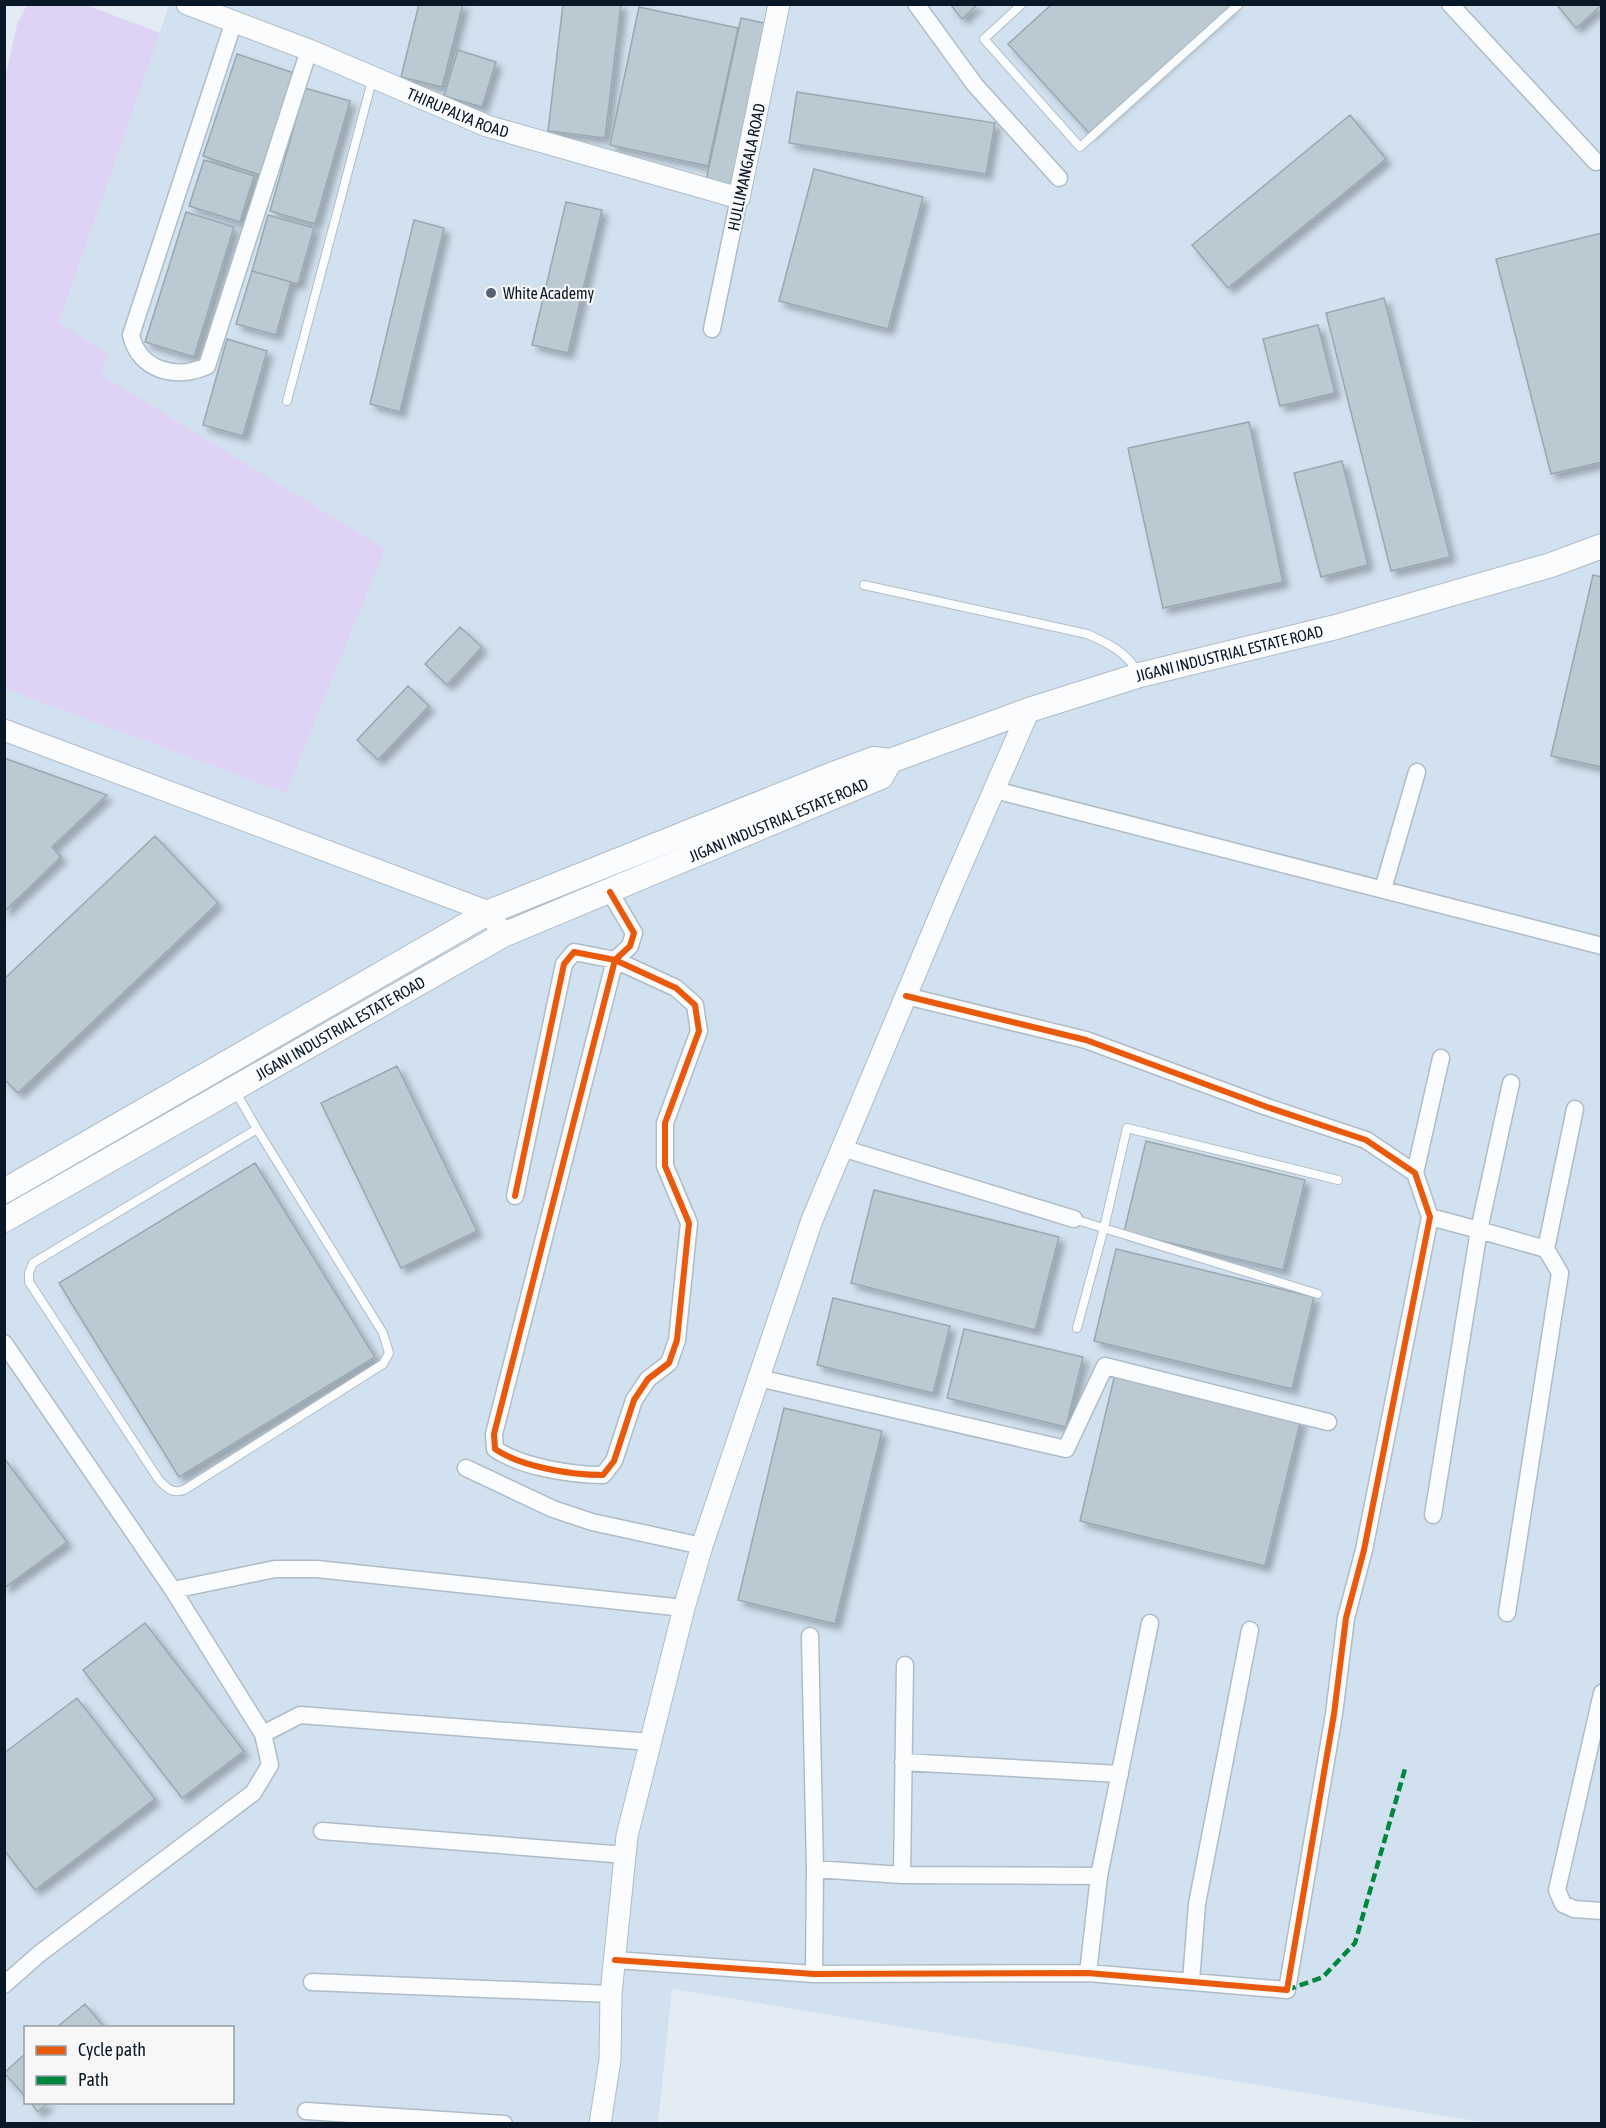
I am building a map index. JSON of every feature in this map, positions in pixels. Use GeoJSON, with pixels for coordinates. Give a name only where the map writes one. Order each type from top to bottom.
{"type":"FeatureCollection","features":[{"type":"Feature","properties":{"kind":"main road","name":"JIGANI INDUSTRIAL ESTATE ROAD"},"geometry":{"type":"LineString","coordinates":[[4,1191],[489,912],[874,759],[890,760],[1029,710],[1140,675],[1336,627],[1551,565],[1602,546]]}},
{"type":"Feature","properties":{"kind":"main road","name":"JIGANI INDUSTRIAL ESTATE ROAD"},"geometry":{"type":"LineString","coordinates":[[4,1220],[503,935],[881,777],[890,760]]}},
{"type":"Feature","properties":{"kind":"street","name":"THIRUPALYA ROAD"},"geometry":{"type":"LineString","coordinates":[[187,4],[309,50],[487,126],[739,198]]}},
{"type":"Feature","properties":{"kind":"street","name":"HULLIMANGALA ROAD"},"geometry":{"type":"LineString","coordinates":[[712,329],[779,4]]}},
{"type":"Feature","properties":{"kind":"street"},"geometry":{"type":"LineString","coordinates":[[916,4],[975,85],[1059,178]]}},
{"type":"Feature","properties":{"kind":"street"},"geometry":{"type":"LineString","coordinates":[[1450,4],[1599,165]]}},
{"type":"Feature","properties":{"kind":"street"},"geometry":{"type":"LineString","coordinates":[[234,21],[131,335],[134,348],[145,362],[177,373],[195,371],[207,366],[309,50]]}},
{"type":"Feature","properties":{"kind":"street"},"geometry":{"type":"LineString","coordinates":[[600,2124],[610,2060],[611,1994],[627,1836],[684,1608],[702,1546],[812,1220],[1029,710]]}},
{"type":"Feature","properties":{"kind":"street"},"geometry":{"type":"LineString","coordinates":[[4,730],[489,912],[503,935]]}},
{"type":"Feature","properties":{"kind":"street"},"geometry":{"type":"LineString","coordinates":[[1383,889],[1417,772]]}},
{"type":"Feature","properties":{"kind":"street"},"geometry":{"type":"LineString","coordinates":[[995,789],[1602,946]]}},
{"type":"Feature","properties":{"kind":"street"},"geometry":{"type":"LineString","coordinates":[[514,1196],[564,964],[574,952],[615,960],[676,988],[695,1005],[699,1031],[665,1123],[665,1166],[690,1223],[677,1340],[669,1363],[648,1378],[634,1400],[614,1461],[603,1475],[580,1475],[509,1458],[495,1449],[494,1434],[615,960],[630,946],[634,933],[610,892]]}},
{"type":"Feature","properties":{"kind":"street"},"geometry":{"type":"LineString","coordinates":[[906,996],[1086,1040],[1267,1107],[1366,1140],[1415,1173]]}},
{"type":"Feature","properties":{"kind":"street"},"geometry":{"type":"LineString","coordinates":[[615,1960],[814,1974],[1088,1973],[1287,1989],[1334,1714],[1346,1618],[1364,1550],[1430,1217],[1415,1173],[1441,1058]]}},
{"type":"Feature","properties":{"kind":"street"},"geometry":{"type":"LineString","coordinates":[[1433,1515],[1479,1230],[1511,1083]]}},
{"type":"Feature","properties":{"kind":"street"},"geometry":{"type":"LineString","coordinates":[[1507,1613],[1560,1273],[1546,1249],[1575,1109]]}},
{"type":"Feature","properties":{"kind":"street"},"geometry":{"type":"LineString","coordinates":[[842,1148],[1074,1219]]}},
{"type":"Feature","properties":{"kind":"street"},"geometry":{"type":"LineString","coordinates":[[1430,1217],[1546,1249]]}},
{"type":"Feature","properties":{"kind":"street"},"geometry":{"type":"LineString","coordinates":[[4,1343],[173,1590],[263,1734],[270,1765],[253,1793],[39,1954],[4,1985]]}},
{"type":"Feature","properties":{"kind":"street"},"geometry":{"type":"LineString","coordinates":[[759,1378],[1066,1449],[1105,1366],[1328,1422]]}},
{"type":"Feature","properties":{"kind":"street"},"geometry":{"type":"LineString","coordinates":[[466,1468],[554,1509],[592,1522],[702,1546]]}},
{"type":"Feature","properties":{"kind":"street"},"geometry":{"type":"LineString","coordinates":[[173,1590],[275,1569],[317,1569],[684,1608]]}},
{"type":"Feature","properties":{"kind":"street"},"geometry":{"type":"LineString","coordinates":[[1088,1973],[1099,1876],[1150,1623]]}},
{"type":"Feature","properties":{"kind":"street"},"geometry":{"type":"LineString","coordinates":[[1191,1981],[1197,1904],[1250,1630]]}},
{"type":"Feature","properties":{"kind":"street"},"geometry":{"type":"LineString","coordinates":[[810,1636],[815,1869],[814,1974]]}},
{"type":"Feature","properties":{"kind":"street"},"geometry":{"type":"LineString","coordinates":[[902,1875],[905,1665]]}},
{"type":"Feature","properties":{"kind":"street"},"geometry":{"type":"LineString","coordinates":[[1602,1694],[1557,1890],[1563,1904],[1574,1909],[1602,1911]]}},
{"type":"Feature","properties":{"kind":"street"},"geometry":{"type":"LineString","coordinates":[[263,1734],[300,1715],[651,1742]]}},
{"type":"Feature","properties":{"kind":"street"},"geometry":{"type":"LineString","coordinates":[[903,1762],[1120,1774]]}},
{"type":"Feature","properties":{"kind":"street"},"geometry":{"type":"LineString","coordinates":[[322,1831],[626,1855]]}},
{"type":"Feature","properties":{"kind":"street"},"geometry":{"type":"LineString","coordinates":[[815,1869],[902,1875],[1099,1876]]}},
{"type":"Feature","properties":{"kind":"street"},"geometry":{"type":"LineString","coordinates":[[312,1982],[611,1994]]}},
{"type":"Feature","properties":{"kind":"street"},"geometry":{"type":"LineString","coordinates":[[306,2111],[504,2124]]}},
{"type":"Feature","properties":{"kind":"lane"},"geometry":{"type":"LineString","coordinates":[[1022,4],[984,39],[1080,147],[1239,4]]}},
{"type":"Feature","properties":{"kind":"lane"},"geometry":{"type":"LineString","coordinates":[[287,401],[373,77]]}},
{"type":"Feature","properties":{"kind":"lane"},"geometry":{"type":"LineString","coordinates":[[864,585],[1087,634],[1113,645],[1132,663],[1140,675]]}},
{"type":"Feature","properties":{"kind":"lane"},"geometry":{"type":"LineString","coordinates":[[234,1089],[383,1333],[389,1353],[383,1364],[184,1490],[177,1492],[168,1490],[159,1480],[29,1282],[29,1273],[33,1263],[257,1129]]}},
{"type":"Feature","properties":{"kind":"lane"},"geometry":{"type":"LineString","coordinates":[[1077,1328],[1104,1228],[1126,1130],[1129,1127],[1338,1180]]}},
{"type":"Feature","properties":{"kind":"lane"},"geometry":{"type":"LineString","coordinates":[[1074,1219],[1318,1294]]}},
{"type":"Feature","properties":{"kind":"shaded area"},"geometry":{"type":"Polygon","coordinates":[[[27,5],[86,5],[160,33],[59,323],[108,353],[102,375],[385,549],[286,793],[5,689],[4,84],[17,24],[27,5]]]}},
{"type":"Feature","properties":{"kind":"shaded area"},"geometry":{"type":"Polygon","coordinates":[[[169,5],[1601,5],[1601,2123],[1488,2123],[672,1989],[658,2123],[5,2123],[4,689],[9,691],[59,323],[169,5]]]}},
{"type":"Feature","properties":{"kind":"building"},"geometry":{"type":"Polygon","coordinates":[[[419,4],[463,4],[442,87],[401,77],[419,4]]]}},
{"type":"Feature","properties":{"kind":"building"},"geometry":{"type":"Polygon","coordinates":[[[563,4],[621,4],[605,138],[548,131],[563,4]]]}},
{"type":"Feature","properties":{"kind":"building"},"geometry":{"type":"Polygon","coordinates":[[[950,4],[978,4],[962,19],[950,4]]]}},
{"type":"Feature","properties":{"kind":"building"},"geometry":{"type":"Polygon","coordinates":[[[1052,4],[1233,4],[1089,133],[1008,44],[1052,4]]]}},
{"type":"Feature","properties":{"kind":"building"},"geometry":{"type":"Polygon","coordinates":[[[1556,4],[1602,4],[1602,5],[1576,28],[1556,4]]]}},
{"type":"Feature","properties":{"kind":"building"},"geometry":{"type":"Polygon","coordinates":[[[639,7],[738,28],[708,166],[610,145],[639,7]]]}},
{"type":"Feature","properties":{"kind":"building"},"geometry":{"type":"Polygon","coordinates":[[[741,18],[768,24],[733,187],[706,181],[741,18]]]}},
{"type":"Feature","properties":{"kind":"building"},"geometry":{"type":"Polygon","coordinates":[[[458,50],[496,62],[482,107],[444,96],[458,50]]]}},
{"type":"Feature","properties":{"kind":"building"},"geometry":{"type":"Polygon","coordinates":[[[237,54],[294,73],[260,175],[203,156],[237,54]]]}},
{"type":"Feature","properties":{"kind":"building"},"geometry":{"type":"Polygon","coordinates":[[[305,88],[350,101],[315,224],[270,211],[305,88]]]}},
{"type":"Feature","properties":{"kind":"building"},"geometry":{"type":"Polygon","coordinates":[[[797,92],[995,123],[986,174],[789,143],[797,92]]]}},
{"type":"Feature","properties":{"kind":"building"},"geometry":{"type":"Polygon","coordinates":[[[1350,115],[1386,159],[1228,288],[1192,245],[1350,115]]]}},
{"type":"Feature","properties":{"kind":"building"},"geometry":{"type":"Polygon","coordinates":[[[204,160],[254,176],[240,222],[189,206],[204,160]]]}},
{"type":"Feature","properties":{"kind":"building"},"geometry":{"type":"Polygon","coordinates":[[[814,169],[923,197],[888,329],[779,301],[814,169]]]}},
{"type":"Feature","properties":{"kind":"building"},"geometry":{"type":"Polygon","coordinates":[[[566,202],[602,210],[568,353],[532,345],[566,202]]]}},
{"type":"Feature","properties":{"kind":"building"},"geometry":{"type":"Polygon","coordinates":[[[186,212],[234,227],[194,357],[145,342],[186,212]]]}},
{"type":"Feature","properties":{"kind":"building"},"geometry":{"type":"Polygon","coordinates":[[[268,215],[314,228],[298,284],[252,271],[268,215]]]}},
{"type":"Feature","properties":{"kind":"building"},"geometry":{"type":"Polygon","coordinates":[[[414,220],[444,228],[400,412],[370,404],[414,220]]]}},
{"type":"Feature","properties":{"kind":"building"},"geometry":{"type":"Polygon","coordinates":[[[1602,233],[1602,462],[1551,474],[1496,259],[1602,233]]]}},
{"type":"Feature","properties":{"kind":"building"},"geometry":{"type":"Polygon","coordinates":[[[252,271],[291,282],[276,335],[236,324],[252,271]]]}},
{"type":"Feature","properties":{"kind":"building"},"geometry":{"type":"Polygon","coordinates":[[[1384,298],[1450,557],[1391,571],[1326,313],[1384,298]]]}},
{"type":"Feature","properties":{"kind":"building"},"geometry":{"type":"Polygon","coordinates":[[[1318,325],[1335,393],[1280,406],[1263,339],[1318,325]]]}},
{"type":"Feature","properties":{"kind":"building"},"geometry":{"type":"Polygon","coordinates":[[[227,339],[267,351],[243,436],[203,425],[227,339]]]}},
{"type":"Feature","properties":{"kind":"building"},"geometry":{"type":"Polygon","coordinates":[[[1249,422],[1283,582],[1163,608],[1128,448],[1249,422]]]}},
{"type":"Feature","properties":{"kind":"building"},"geometry":{"type":"Polygon","coordinates":[[[1342,461],[1368,565],[1321,577],[1294,473],[1342,461]]]}},
{"type":"Feature","properties":{"kind":"building"},"geometry":{"type":"Polygon","coordinates":[[[1593,575],[1602,577],[1602,767],[1551,756],[1593,575]]]}},
{"type":"Feature","properties":{"kind":"building"},"geometry":{"type":"Polygon","coordinates":[[[460,627],[482,647],[447,685],[425,664],[460,627]]]}},
{"type":"Feature","properties":{"kind":"building"},"geometry":{"type":"Polygon","coordinates":[[[408,686],[429,706],[378,760],[357,740],[408,686]]]}},
{"type":"Feature","properties":{"kind":"building"},"geometry":{"type":"Polygon","coordinates":[[[4,758],[107,795],[52,847],[61,857],[4,912],[4,758]]]}},
{"type":"Feature","properties":{"kind":"building"},"geometry":{"type":"Polygon","coordinates":[[[155,836],[218,903],[18,1093],[4,1079],[4,979],[155,836]]]}},
{"type":"Feature","properties":{"kind":"building"},"geometry":{"type":"Polygon","coordinates":[[[397,1066],[477,1231],[401,1268],[321,1103],[397,1066]]]}},
{"type":"Feature","properties":{"kind":"building"},"geometry":{"type":"Polygon","coordinates":[[[1146,1141],[1305,1180],[1283,1270],[1124,1232],[1146,1141]]]}},
{"type":"Feature","properties":{"kind":"building"},"geometry":{"type":"Polygon","coordinates":[[[255,1163],[375,1357],[179,1477],[59,1283],[255,1163]]]}},
{"type":"Feature","properties":{"kind":"building"},"geometry":{"type":"Polygon","coordinates":[[[874,1190],[1059,1237],[1035,1330],[851,1283],[874,1190]]]}},
{"type":"Feature","properties":{"kind":"building"},"geometry":{"type":"Polygon","coordinates":[[[1116,1249],[1314,1297],[1292,1389],[1094,1341],[1116,1249]]]}},
{"type":"Feature","properties":{"kind":"building"},"geometry":{"type":"Polygon","coordinates":[[[833,1298],[950,1326],[933,1393],[817,1365],[833,1298]]]}},
{"type":"Feature","properties":{"kind":"building"},"geometry":{"type":"Polygon","coordinates":[[[964,1329],[1083,1357],[1066,1427],[947,1398],[964,1329]]]}},
{"type":"Feature","properties":{"kind":"building"},"geometry":{"type":"Polygon","coordinates":[[[1115,1374],[1301,1419],[1265,1566],[1080,1521],[1115,1374]]]}},
{"type":"Feature","properties":{"kind":"building"},"geometry":{"type":"Polygon","coordinates":[[[784,1408],[882,1431],[835,1624],[738,1600],[784,1408]]]}},
{"type":"Feature","properties":{"kind":"building"},"geometry":{"type":"Polygon","coordinates":[[[4,1458],[67,1542],[4,1588],[4,1458]]]}},
{"type":"Feature","properties":{"kind":"building"},"geometry":{"type":"Polygon","coordinates":[[[145,1623],[244,1751],[182,1798],[83,1670],[145,1623]]]}},
{"type":"Feature","properties":{"kind":"building"},"geometry":{"type":"Polygon","coordinates":[[[77,1698],[155,1799],[35,1890],[4,1850],[4,1753],[77,1698]]]}},
{"type":"Feature","properties":{"kind":"building"},"geometry":{"type":"Polygon","coordinates":[[[85,2004],[103,2026],[58,2026],[85,2004]]]}},
{"type":"Feature","properties":{"kind":"building"},"geometry":{"type":"Polygon","coordinates":[[[24,2055],[24,2095],[4,2073],[24,2055]]]}},
{"type":"Feature","properties":{"kind":"building"},"geometry":{"type":"Polygon","coordinates":[[[32,2104],[47,2104],[38,2112],[32,2104]]]}},
{"type":"Feature","properties":{"kind":"marked path"},"geometry":{"type":"LineString","coordinates":[[1287,1990],[1323,1977],[1355,1943],[1405,1769]]}},
{"type":"Feature","properties":{"kind":"cycle path"},"geometry":{"type":"LineString","coordinates":[[515,1196],[564,964],[574,952],[615,960],[494,1434],[495,1449],[518,1461],[562,1472],[603,1475],[614,1461],[634,1400],[648,1379],[669,1363],[677,1340],[689,1223],[665,1166],[665,1123],[699,1031],[695,1005],[676,988],[615,960],[630,946],[634,933],[610,892]]}},
{"type":"Feature","properties":{"kind":"cycle path"},"geometry":{"type":"LineString","coordinates":[[615,1960],[814,1974],[1088,1973],[1287,1990],[1334,1714],[1346,1618],[1364,1550],[1430,1217],[1415,1173],[1366,1140],[1267,1107],[1086,1040],[906,996]]}},
{"type":"Feature","properties":{"kind":"place","name":"White Academy"},"geometry":{"type":"Point","coordinates":[491,293]}}]}
